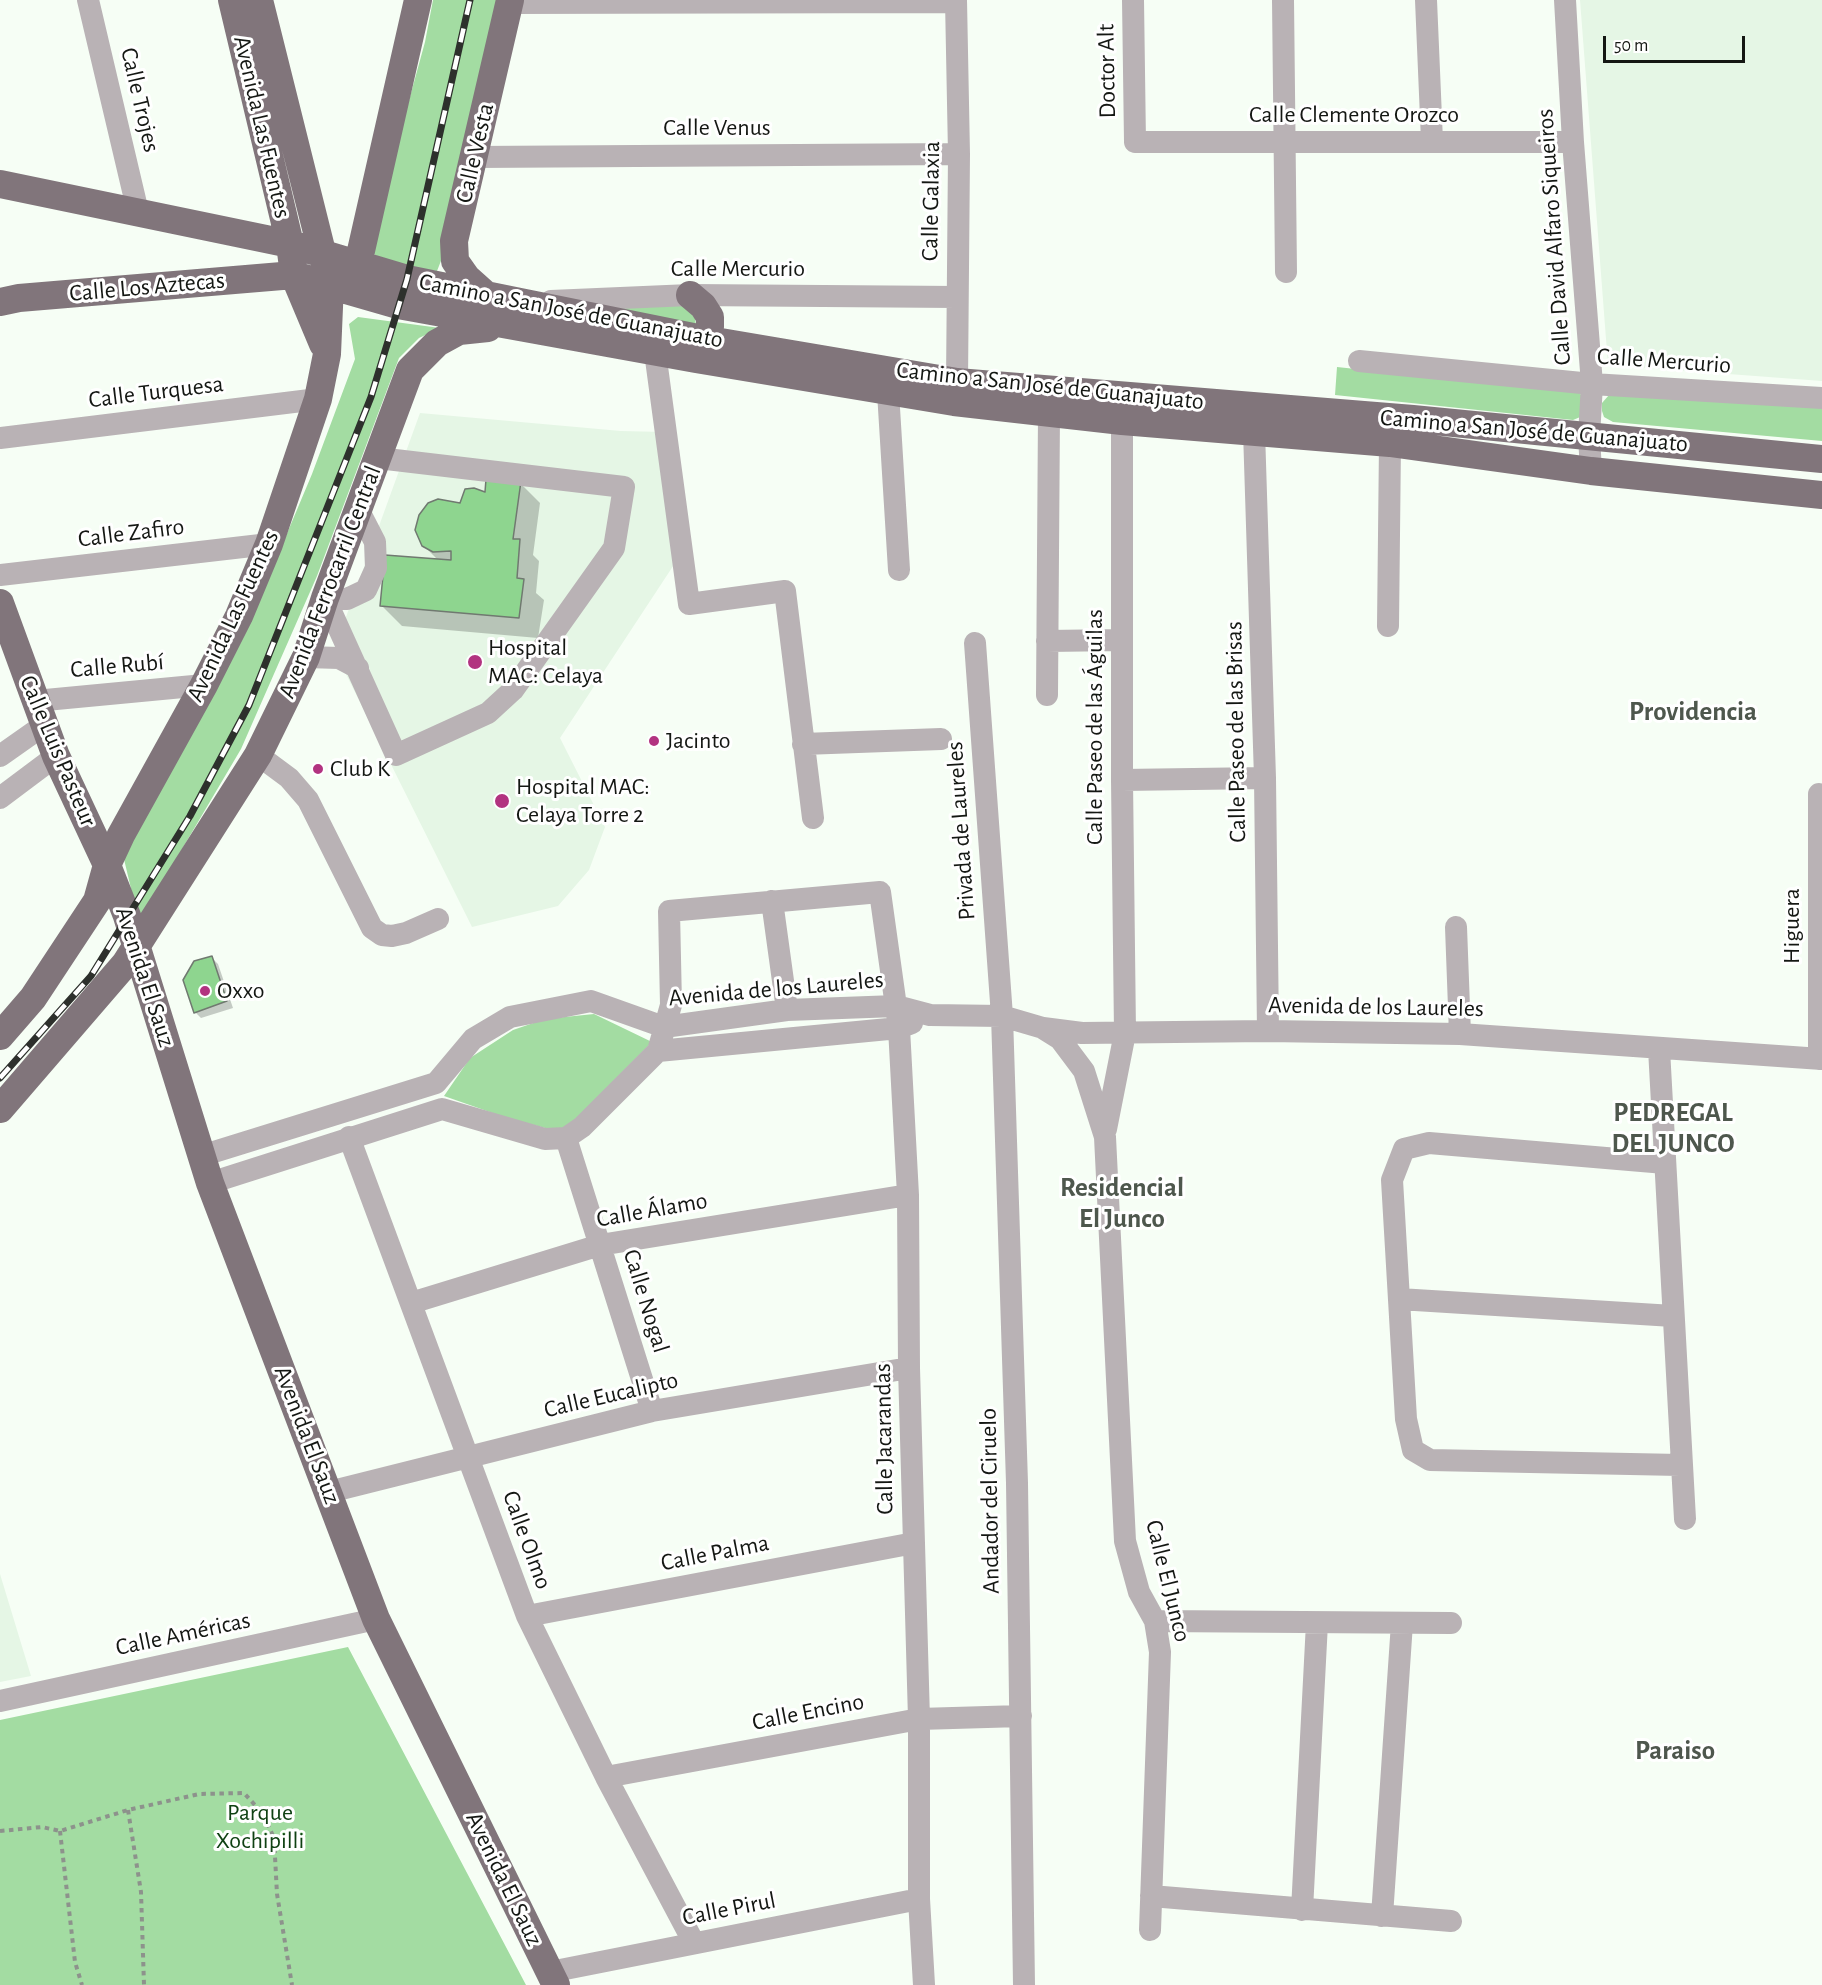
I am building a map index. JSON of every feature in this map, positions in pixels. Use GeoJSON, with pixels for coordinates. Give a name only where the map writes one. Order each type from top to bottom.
{"type":"FeatureCollection","features":[{"type":"Feature","properties":{"kind":"main road","name":"Avenida Las Fuentes"},"geometry":{"type":"LineString","coordinates":[[232,0],[290,244],[294,275],[327,354]]}},
{"type":"Feature","properties":{"kind":"main road","name":"Avenida Las Fuentes"},"geometry":{"type":"LineString","coordinates":[[107,865],[239,616],[269,544],[318,399],[327,354],[330,284],[259,0]]}},
{"type":"Feature","properties":{"kind":"main road"},"geometry":{"type":"LineString","coordinates":[[358,264],[418,0]]}},
{"type":"Feature","properties":{"kind":"main road","name":"Calle Vesta"},"geometry":{"type":"LineString","coordinates":[[486,295],[467,278],[455,261],[454,241],[509,2]]}},
{"type":"Feature","properties":{"kind":"main road","name":"Camino a San José de Guanajuato"},"geometry":{"type":"LineString","coordinates":[[0,184],[323,252],[406,279],[486,295],[514,314],[655,352],[700,349],[888,392],[956,392],[1413,419],[1822,459]]}},
{"type":"Feature","properties":{"kind":"main road","name":"Camino a San José de Guanajuato"},"geometry":{"type":"LineString","coordinates":[[294,275],[398,305],[514,314],[700,349],[956,392],[1049,413],[1390,443],[1591,471],[1822,495]]}},
{"type":"Feature","properties":{"kind":"main road","name":"Calle Los Aztecas"},"geometry":{"type":"LineString","coordinates":[[0,302],[294,275]]}},
{"type":"Feature","properties":{"kind":"main road"},"geometry":{"type":"LineString","coordinates":[[690,295],[703,306],[710,317],[710,327],[700,349]]}},
{"type":"Feature","properties":{"kind":"main road","name":"Avenida Ferrocarril Central"},"geometry":{"type":"LineString","coordinates":[[0,1110],[125,964],[258,755],[306,657],[325,597],[410,370],[437,343],[459,331],[514,314]]}},
{"type":"Feature","properties":{"kind":"main road"},"geometry":{"type":"LineString","coordinates":[[1254,431],[1255,420],[1262,415],[1273,414],[1393,425],[1413,419]]}},
{"type":"Feature","properties":{"kind":"main road","name":"Calle Luis Pasteur"},"geometry":{"type":"LineString","coordinates":[[2,614],[56,756],[107,865]]}},
{"type":"Feature","properties":{"kind":"main road"},"geometry":{"type":"LineString","coordinates":[[0,1036],[33,998],[97,901],[107,865]]}},
{"type":"Feature","properties":{"kind":"main road","name":"Avenida El Sauz"},"geometry":{"type":"LineString","coordinates":[[107,865],[137,945],[210,1183],[376,1619],[553,1978]]}},
{"type":"Feature","properties":{"kind":"street","name":"Calle Trojes"},"geometry":{"type":"LineString","coordinates":[[88,0],[138,212]]}},
{"type":"Feature","properties":{"kind":"street","name":"Doctor Alt"},"geometry":{"type":"LineString","coordinates":[[1134,0],[1135,142]]}},
{"type":"Feature","properties":{"kind":"street"},"geometry":{"type":"LineString","coordinates":[[1283,0],[1286,272]]}},
{"type":"Feature","properties":{"kind":"street"},"geometry":{"type":"LineString","coordinates":[[1426,0],[1432,141]]}},
{"type":"Feature","properties":{"kind":"street","name":"Calle David Alfaro Siqueiros"},"geometry":{"type":"LineString","coordinates":[[1565,0],[1573,142],[1592,384],[1589,436],[1591,471]]}},
{"type":"Feature","properties":{"kind":"street"},"geometry":{"type":"LineString","coordinates":[[509,2],[956,1]]}},
{"type":"Feature","properties":{"kind":"street","name":"Calle Galaxia"},"geometry":{"type":"LineString","coordinates":[[956,1],[959,154],[956,392]]}},
{"type":"Feature","properties":{"kind":"street","name":"Calle Clemente Orozco"},"geometry":{"type":"LineString","coordinates":[[1135,142],[1573,142]]}},
{"type":"Feature","properties":{"kind":"street","name":"Calle Venus"},"geometry":{"type":"LineString","coordinates":[[475,157],[959,154]]}},
{"type":"Feature","properties":{"kind":"street","name":"Calle Mercurio"},"geometry":{"type":"LineString","coordinates":[[514,314],[690,295],[957,297]]}},
{"type":"Feature","properties":{"kind":"street"},"geometry":{"type":"LineString","coordinates":[[655,352],[689,604],[785,591],[813,818]]}},
{"type":"Feature","properties":{"kind":"street","name":"Calle Mercurio"},"geometry":{"type":"LineString","coordinates":[[1359,361],[1592,384],[1822,398]]}},
{"type":"Feature","properties":{"kind":"street"},"geometry":{"type":"LineString","coordinates":[[888,392],[899,570]]}},
{"type":"Feature","properties":{"kind":"street","name":"Calle Turquesa"},"geometry":{"type":"LineString","coordinates":[[0,438],[318,399]]}},
{"type":"Feature","properties":{"kind":"street"},"geometry":{"type":"LineString","coordinates":[[1047,695],[1049,413]]}},
{"type":"Feature","properties":{"kind":"street","name":"Calle Paseo de las Águilas"},"geometry":{"type":"LineString","coordinates":[[1122,421],[1125,1033]]}},
{"type":"Feature","properties":{"kind":"street","name":"Calle Paseo de las Brisas"},"geometry":{"type":"LineString","coordinates":[[1254,431],[1264,778],[1268,1031]]}},
{"type":"Feature","properties":{"kind":"street"},"geometry":{"type":"LineString","coordinates":[[1389,626],[1390,443]]}},
{"type":"Feature","properties":{"kind":"street"},"geometry":{"type":"LineString","coordinates":[[325,597],[396,755],[488,713],[513,690],[606,563],[614,548],[624,487],[378,458]]}},
{"type":"Feature","properties":{"kind":"street","name":"Calle Zafiro"},"geometry":{"type":"LineString","coordinates":[[0,575],[269,544]]}},
{"type":"Feature","properties":{"kind":"street"},"geometry":{"type":"LineString","coordinates":[[1047,641],[1122,640]]}},
{"type":"Feature","properties":{"kind":"street","name":"Privada de Laureles"},"geometry":{"type":"LineString","coordinates":[[975,643],[1002,1016]]}},
{"type":"Feature","properties":{"kind":"street"},"geometry":{"type":"LineString","coordinates":[[306,657],[339,658],[358,668]]}},
{"type":"Feature","properties":{"kind":"street","name":"Calle Rubí"},"geometry":{"type":"LineString","coordinates":[[40,713],[204,685]]}},
{"type":"Feature","properties":{"kind":"street"},"geometry":{"type":"LineString","coordinates":[[0,756],[40,713]]}},
{"type":"Feature","properties":{"kind":"street"},"geometry":{"type":"LineString","coordinates":[[803,744],[941,739]]}},
{"type":"Feature","properties":{"kind":"street"},"geometry":{"type":"LineString","coordinates":[[258,755],[289,778],[308,800],[372,928],[382,935],[392,936],[406,933],[438,918]]}},
{"type":"Feature","properties":{"kind":"street"},"geometry":{"type":"LineString","coordinates":[[0,798],[56,756]]}},
{"type":"Feature","properties":{"kind":"street"},"geometry":{"type":"LineString","coordinates":[[1122,780],[1264,778]]}},
{"type":"Feature","properties":{"kind":"street","name":"Higuera"},"geometry":{"type":"LineString","coordinates":[[1819,794],[1821,1059]]}},
{"type":"Feature","properties":{"kind":"street","name":"Calle Jacarandas"},"geometry":{"type":"LineString","coordinates":[[772,901],[880,892],[896,1006],[908,1195],[909,1368],[919,1719],[920,1899],[924,1985]]}},
{"type":"Feature","properties":{"kind":"street"},"geometry":{"type":"LineString","coordinates":[[210,1183],[442,1109],[545,1138],[566,1138],[582,1127],[658,1051],[671,1005],[669,911],[772,901],[787,1010]]}},
{"type":"Feature","properties":{"kind":"street"},"geometry":{"type":"LineString","coordinates":[[1456,927],[1460,1034]]}},
{"type":"Feature","properties":{"kind":"street","name":"Avenida de los Laureles"},"geometry":{"type":"LineString","coordinates":[[201,1156],[436,1083],[473,1039],[510,1017],[591,1001],[664,1027],[787,1010],[896,1006],[930,1016],[1002,1016],[1043,1028],[1082,1033],[1268,1031],[1460,1034],[1821,1059]]}},
{"type":"Feature","properties":{"kind":"street","name":"Avenida de los Laureles"},"geometry":{"type":"LineString","coordinates":[[658,1051],[899,1028],[930,1016]]}},
{"type":"Feature","properties":{"kind":"street","name":"Andador del Ciruelo"},"geometry":{"type":"LineString","coordinates":[[1002,1016],[1017,1471],[1024,1985]]}},
{"type":"Feature","properties":{"kind":"street","name":"Calle El Junco"},"geometry":{"type":"LineString","coordinates":[[1043,1028],[1060,1039],[1074,1054],[1084,1071],[1105,1137]]}},
{"type":"Feature","properties":{"kind":"street","name":"Calle El Junco"},"geometry":{"type":"LineString","coordinates":[[1125,1033],[1105,1137],[1125,1541],[1139,1592],[1155,1621],[1160,1652],[1150,1930]]}},
{"type":"Feature","properties":{"kind":"street"},"geometry":{"type":"LineString","coordinates":[[1659,1049],[1680,1465],[1685,1519]]}},
{"type":"Feature","properties":{"kind":"street","name":"Calle Olmo"},"geometry":{"type":"LineString","coordinates":[[349,1137],[526,1616],[606,1777],[694,1943]]}},
{"type":"Feature","properties":{"kind":"street","name":"Calle Nogal"},"geometry":{"type":"LineString","coordinates":[[566,1138],[652,1411]]}},
{"type":"Feature","properties":{"kind":"street"},"geometry":{"type":"LineString","coordinates":[[1665,1163],[1429,1143],[1404,1149],[1392,1180],[1406,1419],[1413,1450],[1430,1460],[1680,1465]]}},
{"type":"Feature","properties":{"kind":"street","name":"Calle Álamo"},"geometry":{"type":"LineString","coordinates":[[411,1303],[600,1245],[908,1195]]}},
{"type":"Feature","properties":{"kind":"street"},"geometry":{"type":"LineString","coordinates":[[1399,1299],[1673,1316]]}},
{"type":"Feature","properties":{"kind":"street","name":"Calle Eucalipto"},"geometry":{"type":"LineString","coordinates":[[329,1492],[652,1411],[909,1368]]}},
{"type":"Feature","properties":{"kind":"street","name":"Calle Palma"},"geometry":{"type":"LineString","coordinates":[[526,1616],[914,1543]]}},
{"type":"Feature","properties":{"kind":"street","name":"Calle Américas"},"geometry":{"type":"LineString","coordinates":[[0,1701],[376,1619]]}},
{"type":"Feature","properties":{"kind":"street"},"geometry":{"type":"LineString","coordinates":[[1155,1621],[1451,1623]]}},
{"type":"Feature","properties":{"kind":"street"},"geometry":{"type":"LineString","coordinates":[[1302,1910],[1317,1623]]}},
{"type":"Feature","properties":{"kind":"street"},"geometry":{"type":"LineString","coordinates":[[1382,1916],[1402,1623]]}},
{"type":"Feature","properties":{"kind":"street","name":"Calle Encino"},"geometry":{"type":"LineString","coordinates":[[606,1777],[919,1719],[1022,1716]]}},
{"type":"Feature","properties":{"kind":"street"},"geometry":{"type":"LineString","coordinates":[[1151,1896],[1451,1921]]}},
{"type":"Feature","properties":{"kind":"street","name":"Calle Pirul"},"geometry":{"type":"LineString","coordinates":[[553,1978],[694,1943],[920,1899]]}},
{"type":"Feature","properties":{"kind":"path"},"geometry":{"type":"LineString","coordinates":[[0,1831],[42,1827],[60,1831],[128,1810],[198,1794],[244,1793],[263,1814],[274,1838],[277,1894],[292,1985]]}},
{"type":"Feature","properties":{"kind":"path"},"geometry":{"type":"LineString","coordinates":[[128,1810],[141,1892],[144,1985]]}},
{"type":"Feature","properties":{"kind":"path"},"geometry":{"type":"LineString","coordinates":[[60,1831],[75,1962],[82,1985]]}},
{"type":"Feature","properties":{"kind":"shaded area"},"geometry":{"type":"Polygon","coordinates":[[[1580,0],[1822,0],[1822,381],[1608,365],[1580,0]]]}},
{"type":"Feature","properties":{"kind":"shaded area","name":"Hospital MAC: Celaya"},"geometry":{"type":"Polygon","coordinates":[[[420,413],[621,431],[664,432],[681,554],[560,738],[605,827],[589,870],[558,906],[472,927],[334,650],[420,413]]]}},
{"type":"Feature","properties":{"kind":"shaded area"},"geometry":{"type":"Polygon","coordinates":[[[0,1574],[31,1676],[0,1682],[0,1574]]]}},
{"type":"Feature","properties":{"kind":"green space"},"geometry":{"type":"Polygon","coordinates":[[[433,0],[499,0],[446,248],[437,271],[391,266],[368,250],[425,42],[433,0]]]}},
{"type":"Feature","properties":{"kind":"green space"},"geometry":{"type":"Polygon","coordinates":[[[682,303],[695,318],[696,325],[590,308],[682,303]]]}},
{"type":"Feature","properties":{"kind":"green space"},"geometry":{"type":"Polygon","coordinates":[[[358,317],[440,328],[419,338],[399,358],[317,576],[241,749],[139,922],[123,855],[246,631],[312,474],[355,359],[349,324],[358,317]]]}},
{"type":"Feature","properties":{"kind":"green space"},"geometry":{"type":"Polygon","coordinates":[[[1337,367],[1580,393],[1590,413],[1573,420],[1335,395],[1337,367]]]}},
{"type":"Feature","properties":{"kind":"green space"},"geometry":{"type":"Polygon","coordinates":[[[1609,395],[1822,408],[1822,441],[1613,422],[1604,417],[1602,411],[1602,403],[1609,395]]]}},
{"type":"Feature","properties":{"kind":"green space"},"geometry":{"type":"Polygon","coordinates":[[[594,1014],[652,1042],[579,1116],[560,1132],[504,1117],[444,1096],[470,1058],[513,1030],[545,1019],[594,1014]]]}},
{"type":"Feature","properties":{"kind":"green space","name":"Parque Xochipilli"},"geometry":{"type":"Polygon","coordinates":[[[348,1647],[526,1985],[0,1985],[0,1720],[348,1647]]]}},
{"type":"Feature","properties":{"kind":"building"},"geometry":{"type":"Polygon","coordinates":[[[486,479],[521,481],[513,539],[520,539],[517,578],[524,579],[519,618],[380,606],[385,555],[451,560],[451,551],[433,552],[422,546],[415,530],[419,515],[428,503],[438,499],[460,503],[465,489],[474,488],[485,492],[486,479]]]}},
{"type":"Feature","properties":{"kind":"building","name":"Oxxo"},"geometry":{"type":"Polygon","coordinates":[[[212,956],[227,1001],[194,1013],[183,980],[194,961],[212,956]]]}},
{"type":"Feature","properties":{"kind":"railway"},"geometry":{"type":"LineString","coordinates":[[0,1078],[91,976],[190,816],[249,705],[371,397],[407,279],[470,0]]}},
{"type":"Feature","properties":{"kind":"place","name":"Hospital MAC: Celaya"},"geometry":{"type":"Point","coordinates":[475,662]}},
{"type":"Feature","properties":{"kind":"place","name":"Jacinto"},"geometry":{"type":"Point","coordinates":[654,741]}},
{"type":"Feature","properties":{"kind":"place","name":"Club K"},"geometry":{"type":"Point","coordinates":[318,769]}},
{"type":"Feature","properties":{"kind":"place","name":"Hospital MAC: Celaya Torre 2"},"geometry":{"type":"Point","coordinates":[502,801]}},
{"type":"Feature","properties":{"kind":"place","name":"Oxxo"},"geometry":{"type":"Point","coordinates":[205,991]}},
{"type":"Feature","properties":{"kind":"district","name":"Providencia"},"geometry":{"type":"Point","coordinates":[1693,712]}},
{"type":"Feature","properties":{"kind":"district","name":"PEDREGAL DEL JUNCO"},"geometry":{"type":"Point","coordinates":[1673,1128]}},
{"type":"Feature","properties":{"kind":"district","name":"Residencial El Junco"},"geometry":{"type":"Point","coordinates":[1122,1204]}},
{"type":"Feature","properties":{"kind":"district","name":"Paraiso"},"geometry":{"type":"Point","coordinates":[1675,1751]}}]}
